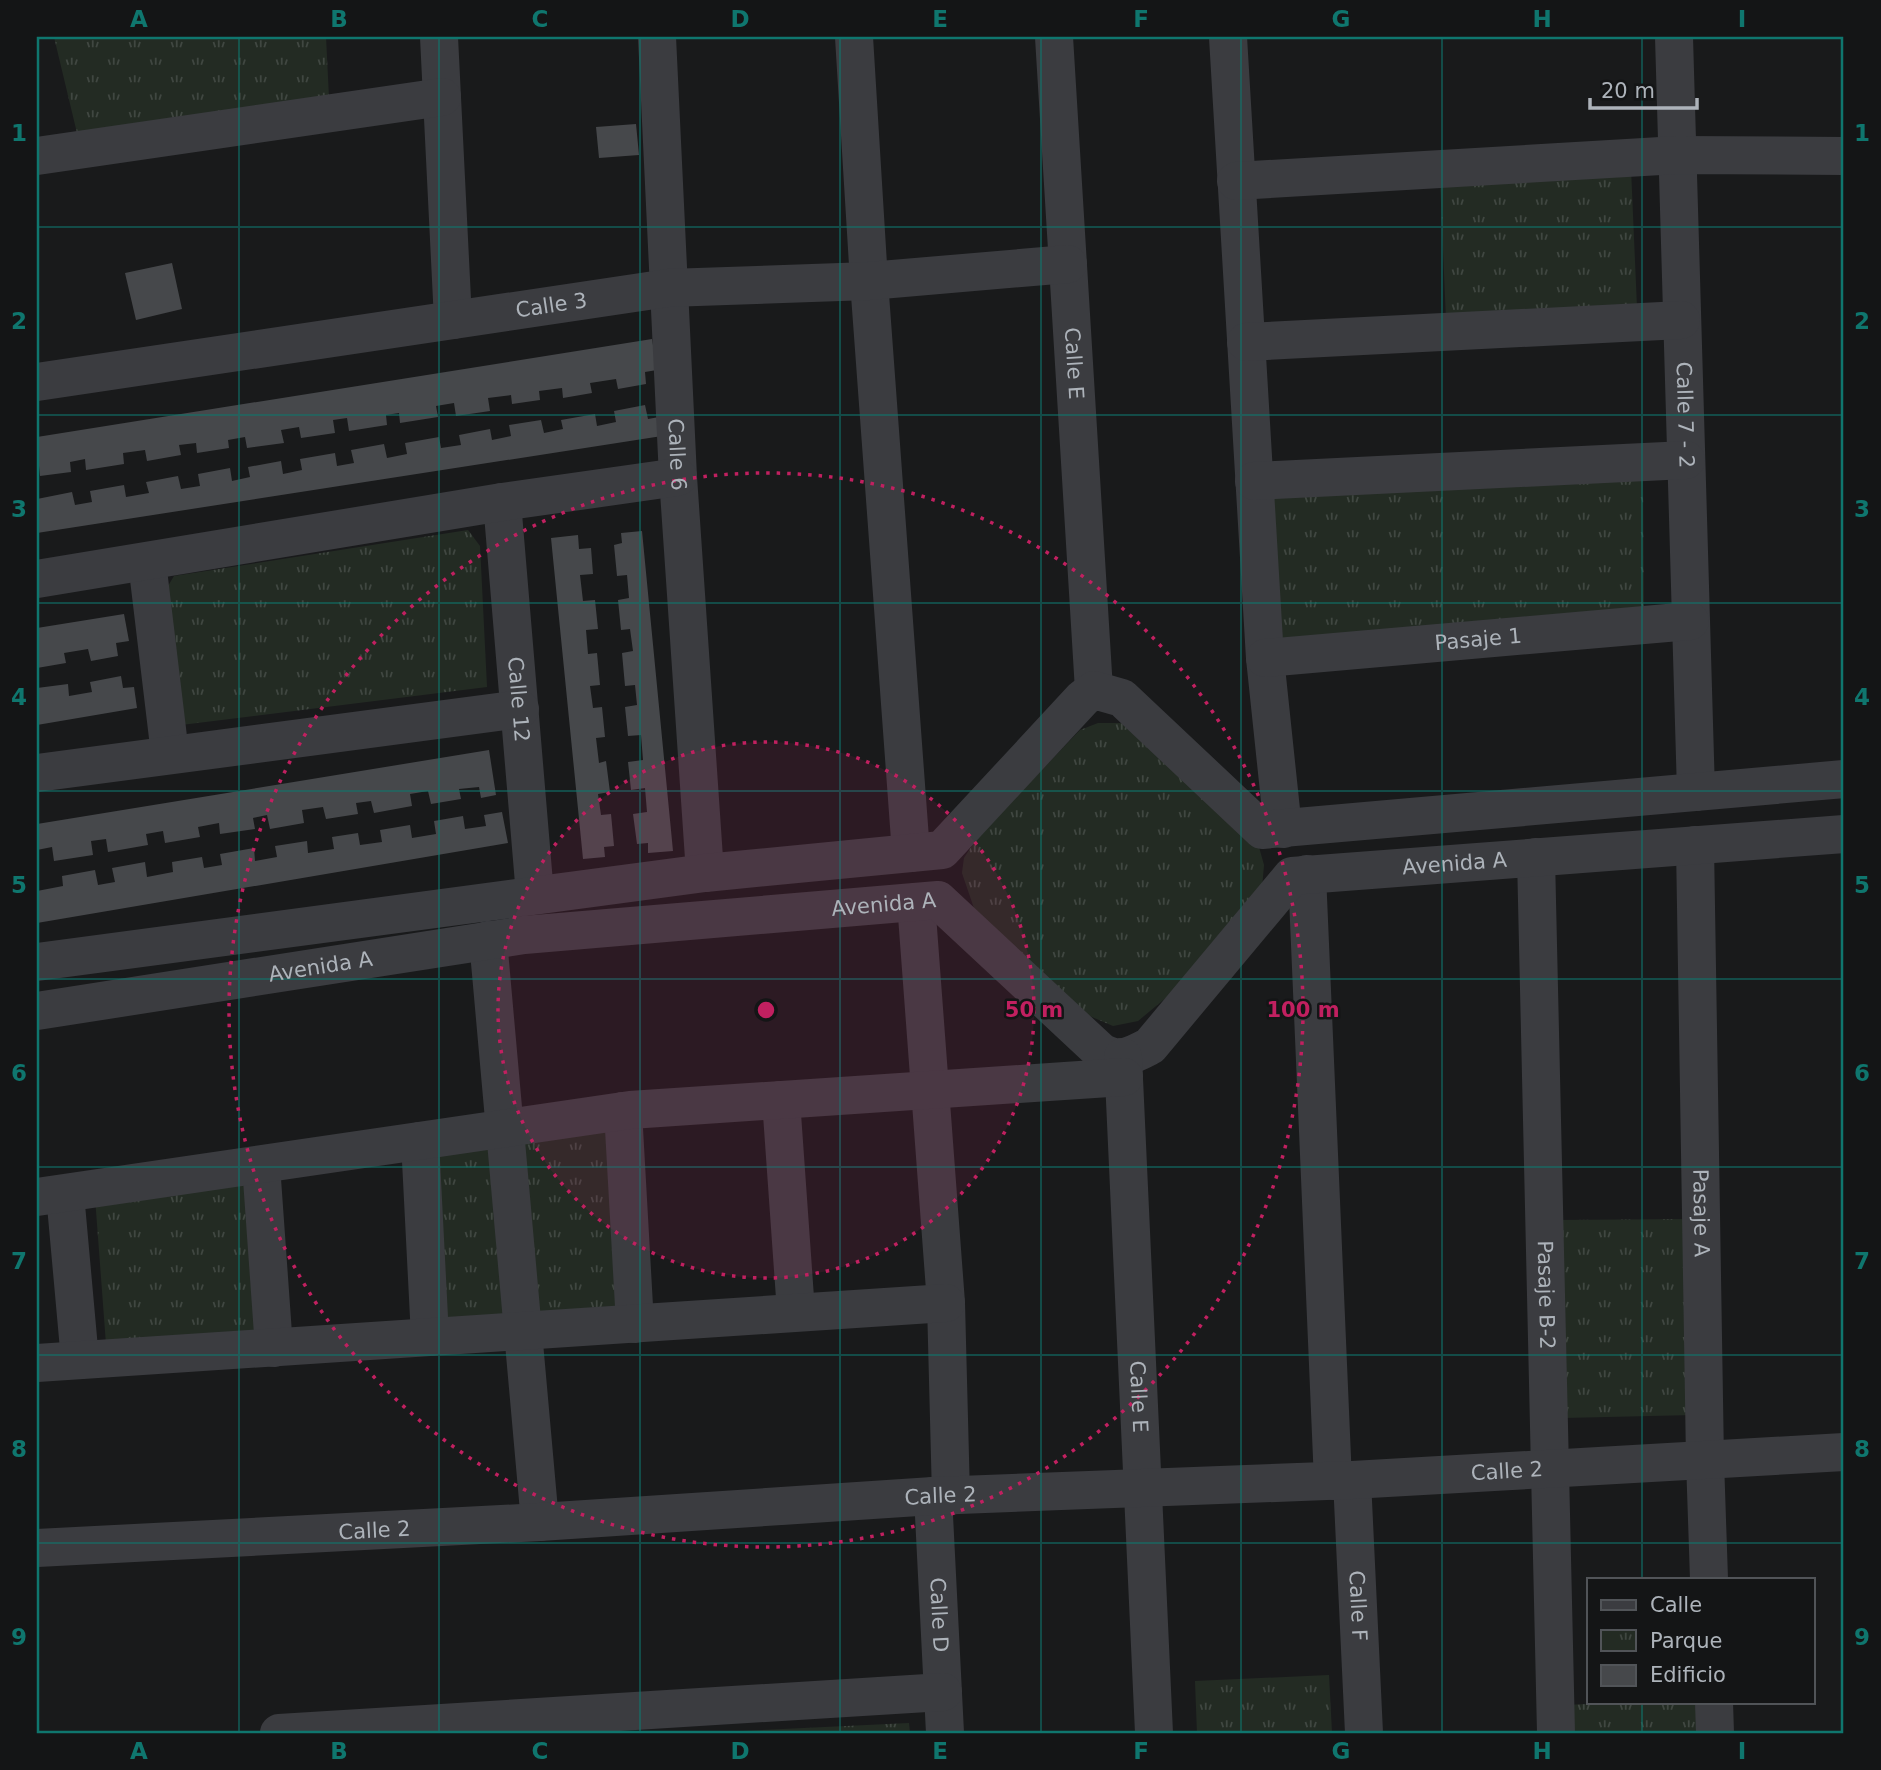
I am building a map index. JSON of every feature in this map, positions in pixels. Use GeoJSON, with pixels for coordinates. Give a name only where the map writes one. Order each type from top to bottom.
{"type":"FeatureCollection","features":[{"type":"Feature","properties":{"kind":"street"},"geometry":{"type":"LineString","coordinates":[[439,37],[453,320]]}},
{"type":"Feature","properties":{"kind":"street","name":"Calle 6"},"geometry":{"type":"LineString","coordinates":[[657,37],[678,477],[705,873]]}},
{"type":"Feature","properties":{"kind":"street"},"geometry":{"type":"LineString","coordinates":[[854,37],[911,853]]}},
{"type":"Feature","properties":{"kind":"street","name":"Calle E"},"geometry":{"type":"LineString","coordinates":[[1054,37],[1094,690]]}},
{"type":"Feature","properties":{"kind":"street"},"geometry":{"type":"LineString","coordinates":[[1228,37],[1265,657],[1283,829]]}},
{"type":"Feature","properties":{"kind":"street","name":"Calle 7 - 2"},"geometry":{"type":"LineString","coordinates":[[1674,37],[1696,792]]}},
{"type":"Feature","properties":{"kind":"street"},"geometry":{"type":"LineString","coordinates":[[37,156],[442,97]]}},
{"type":"Feature","properties":{"kind":"street"},"geometry":{"type":"LineString","coordinates":[[1236,181],[1678,155],[1844,156]]}},
{"type":"Feature","properties":{"kind":"street","name":"Calle 3"},"geometry":{"type":"LineString","coordinates":[[37,382],[668,288],[869,281],[1068,264]]}},
{"type":"Feature","properties":{"kind":"street"},"geometry":{"type":"LineString","coordinates":[[1246,342],[1681,320]]}},
{"type":"Feature","properties":{"kind":"street"},"geometry":{"type":"LineString","coordinates":[[1254,481],[1686,460]]}},
{"type":"Feature","properties":{"kind":"street"},"geometry":{"type":"LineString","coordinates":[[37,579],[502,502],[678,477]]}},
{"type":"Feature","properties":{"kind":"street","name":"Calle 12"},"geometry":{"type":"LineString","coordinates":[[502,502],[535,895]]}},
{"type":"Feature","properties":{"kind":"street"},"geometry":{"type":"LineString","coordinates":[[147,562],[170,754]]}},
{"type":"Feature","properties":{"kind":"street","name":"Pasaje 1"},"geometry":{"type":"LineString","coordinates":[[1265,657],[1690,621]]}},
{"type":"Feature","properties":{"kind":"street"},"geometry":{"type":"LineString","coordinates":[[1094,690],[1122,698],[1262,830],[1844,779]]}},
{"type":"Feature","properties":{"kind":"street","name":"Avenida A"},"geometry":{"type":"LineString","coordinates":[[37,962],[705,873],[942,850],[1083,698],[1094,690]]}},
{"type":"Feature","properties":{"kind":"street"},"geometry":{"type":"LineString","coordinates":[[37,773],[520,709]]}},
{"type":"Feature","properties":{"kind":"street","name":"Avenida A"},"geometry":{"type":"LineString","coordinates":[[37,1011],[524,935],[938,900],[1100,1051],[1124,1067],[1150,1046],[1293,876],[1844,834]]}},
{"type":"Feature","properties":{"kind":"street","name":"Pasaje A"},"geometry":{"type":"LineString","coordinates":[[1695,845],[1704,1460],[1709,1578]]}},
{"type":"Feature","properties":{"kind":"street","name":"Pasaje B-2"},"geometry":{"type":"LineString","coordinates":[[1536,857],[1556,1733]]}},
{"type":"Feature","properties":{"kind":"street","name":"Calle F"},"geometry":{"type":"LineString","coordinates":[[1307,874],[1342,1480],[1364,1733]]}},
{"type":"Feature","properties":{"kind":"street","name":"Calle D"},"geometry":{"type":"LineString","coordinates":[[916,902],[946,1303],[942,1496],[945,1733]]}},
{"type":"Feature","properties":{"kind":"street"},"geometry":{"type":"LineString","coordinates":[[488,940],[540,1522]]}},
{"type":"Feature","properties":{"kind":"street"},"geometry":{"type":"LineString","coordinates":[[80,1360],[51,1196],[623,1111],[930,1091],[1124,1067]]}},
{"type":"Feature","properties":{"kind":"street","name":"Calle E"},"geometry":{"type":"LineString","coordinates":[[1124,1067],[1154,1733]]}},
{"type":"Feature","properties":{"kind":"street"},"geometry":{"type":"LineString","coordinates":[[781,1100],[796,1312]]}},
{"type":"Feature","properties":{"kind":"street"},"geometry":{"type":"LineString","coordinates":[[623,1111],[635,1324]]}},
{"type":"Feature","properties":{"kind":"street"},"geometry":{"type":"LineString","coordinates":[[420,1141],[430,1337]]}},
{"type":"Feature","properties":{"kind":"street"},"geometry":{"type":"LineString","coordinates":[[261,1165],[274,1348]]}},
{"type":"Feature","properties":{"kind":"street"},"geometry":{"type":"LineString","coordinates":[[37,1363],[946,1303]]}},
{"type":"Feature","properties":{"kind":"street","name":"Calle 2"},"geometry":{"type":"LineString","coordinates":[[37,1548],[540,1522],[942,1496],[1144,1490],[1844,1452]]}},
{"type":"Feature","properties":{"kind":"street"},"geometry":{"type":"LineString","coordinates":[[279,1733],[943,1692]]}},
{"type":"Feature","properties":{"kind":"street"},"geometry":{"type":"LineString","coordinates":[[1714,1704],[1716,1733]]}},
{"type":"Feature","properties":{"kind":"green space"},"geometry":{"type":"Polygon","coordinates":[[[54,37],[326,37],[329,98],[77,133],[54,37]]]}},
{"type":"Feature","properties":{"kind":"green space"},"geometry":{"type":"Polygon","coordinates":[[[1631,169],[1637,308],[1446,319],[1440,179],[1631,169]]]}},
{"type":"Feature","properties":{"kind":"green space"},"geometry":{"type":"Polygon","coordinates":[[[1643,479],[1644,615],[1276,644],[1270,494],[1643,479]]]}},
{"type":"Feature","properties":{"kind":"green space"},"geometry":{"type":"Polygon","coordinates":[[[468,530],[480,546],[487,687],[181,725],[165,591],[174,576],[468,530]]]}},
{"type":"Feature","properties":{"kind":"green space"},"geometry":{"type":"Polygon","coordinates":[[[1098,723],[1120,723],[1138,728],[1257,840],[1264,865],[1262,888],[1173,992],[1138,1021],[1113,1026],[1085,1014],[975,911],[962,873],[964,858],[977,838],[1080,730],[1098,723]]]}},
{"type":"Feature","properties":{"kind":"green space"},"geometry":{"type":"Polygon","coordinates":[[[616,1120],[624,1313],[438,1326],[431,1146],[616,1120]]]}},
{"type":"Feature","properties":{"kind":"green space"},"geometry":{"type":"Polygon","coordinates":[[[250,1174],[261,1331],[106,1344],[95,1197],[250,1174]]]}},
{"type":"Feature","properties":{"kind":"green space"},"geometry":{"type":"Polygon","coordinates":[[[1692,1219],[1693,1415],[1562,1418],[1556,1220],[1692,1219]]]}},
{"type":"Feature","properties":{"kind":"green space"},"geometry":{"type":"Polygon","coordinates":[[[1329,1675],[1332,1733],[1197,1733],[1195,1681],[1329,1675]]]}},
{"type":"Feature","properties":{"kind":"green space"},"geometry":{"type":"Polygon","coordinates":[[[1704,1704],[1704,1733],[1567,1733],[1566,1705],[1704,1704]]]}},
{"type":"Feature","properties":{"kind":"green space"},"geometry":{"type":"Polygon","coordinates":[[[909,1723],[910,1733],[700,1733],[909,1723]]]}},
{"type":"Feature","properties":{"kind":"building"},"geometry":{"type":"Polygon","coordinates":[[[636,124],[639,155],[599,158],[596,127],[636,124]]]}},
{"type":"Feature","properties":{"kind":"building"},"geometry":{"type":"Polygon","coordinates":[[[172,263],[182,309],[136,320],[125,273],[172,263]]]}},
{"type":"Feature","properties":{"kind":"building"},"geometry":{"type":"Polygon","coordinates":[[[652,339],[657,370],[645,372],[646,384],[618,389],[616,379],[590,383],[592,393],[563,398],[562,388],[539,391],[540,400],[512,404],[511,395],[488,398],[490,411],[456,416],[454,403],[436,406],[438,417],[400,423],[399,413],[386,415],[387,425],[349,431],[347,418],[333,420],[335,433],[301,438],[299,427],[281,430],[284,443],[247,448],[245,437],[228,440],[229,448],[197,453],[196,443],[179,445],[181,455],[147,461],[145,450],[123,453],[124,464],[86,470],[85,459],[70,462],[71,472],[40,476],[39,466],[37,467],[37,437],[652,339]]]}},
{"type":"Feature","properties":{"kind":"building"},"geometry":{"type":"Polygon","coordinates":[[[645,405],[648,419],[659,417],[662,436],[37,533],[37,499],[72,492],[75,505],[92,502],[90,491],[124,485],[126,497],[149,493],[146,482],[178,476],[181,489],[200,486],[198,474],[230,468],[232,481],[250,477],[248,467],[281,461],[283,474],[302,470],[300,459],[335,453],[337,466],[354,463],[351,450],[384,444],[387,458],[407,454],[405,443],[439,437],[441,448],[461,445],[459,435],[490,429],[492,440],[511,436],[509,425],[541,420],[544,433],[563,429],[561,420],[595,414],[597,426],[616,422],[614,411],[645,405]]]}},
{"type":"Feature","properties":{"kind":"building"},"geometry":{"type":"Polygon","coordinates":[[[642,531],[673,851],[648,853],[648,843],[637,844],[633,814],[647,812],[645,788],[631,790],[628,762],[643,760],[641,735],[628,736],[625,707],[637,705],[635,685],[625,686],[622,653],[633,651],[630,629],[621,630],[618,600],[629,598],[627,575],[617,576],[614,545],[622,543],[621,533],[642,531]]]}},
{"type":"Feature","properties":{"kind":"building"},"geometry":{"type":"Polygon","coordinates":[[[578,535],[579,549],[591,548],[593,574],[580,575],[583,601],[595,600],[598,629],[586,630],[588,654],[597,653],[600,685],[590,686],[593,708],[602,707],[605,737],[596,738],[599,763],[606,761],[610,792],[598,794],[601,815],[611,814],[614,846],[604,847],[605,857],[583,859],[551,538],[578,535]]]}},
{"type":"Feature","properties":{"kind":"building"},"geometry":{"type":"Polygon","coordinates":[[[124,614],[129,641],[116,643],[118,656],[91,661],[88,649],[64,653],[66,663],[37,668],[37,628],[124,614]]]}},
{"type":"Feature","properties":{"kind":"building"},"geometry":{"type":"Polygon","coordinates":[[[121,676],[123,688],[134,687],[137,708],[37,725],[37,688],[68,684],[69,696],[92,692],[90,682],[121,676]]]}},
{"type":"Feature","properties":{"kind":"building"},"geometry":{"type":"Polygon","coordinates":[[[489,750],[496,795],[481,798],[479,787],[459,789],[461,799],[431,804],[428,791],[410,794],[412,806],[374,813],[371,801],[356,803],[358,814],[326,819],[323,807],[302,810],[304,823],[270,829],[267,815],[253,818],[255,829],[220,834],[219,823],[198,827],[200,837],[165,843],[163,831],[146,834],[148,845],[108,852],[106,839],[91,841],[93,855],[54,861],[52,847],[37,850],[37,824],[489,750]]]}},
{"type":"Feature","properties":{"kind":"building"},"geometry":{"type":"Polygon","coordinates":[[[502,812],[508,843],[37,923],[37,891],[63,886],[62,876],[95,870],[98,885],[115,882],[112,868],[145,862],[147,877],[173,872],[172,862],[202,857],[204,868],[222,865],[220,854],[254,848],[255,861],[277,857],[275,846],[307,841],[308,853],[334,849],[332,837],[358,833],[360,845],[382,842],[380,830],[410,825],[412,838],[436,834],[434,821],[463,816],[465,829],[486,826],[484,815],[502,812]]]}}]}
